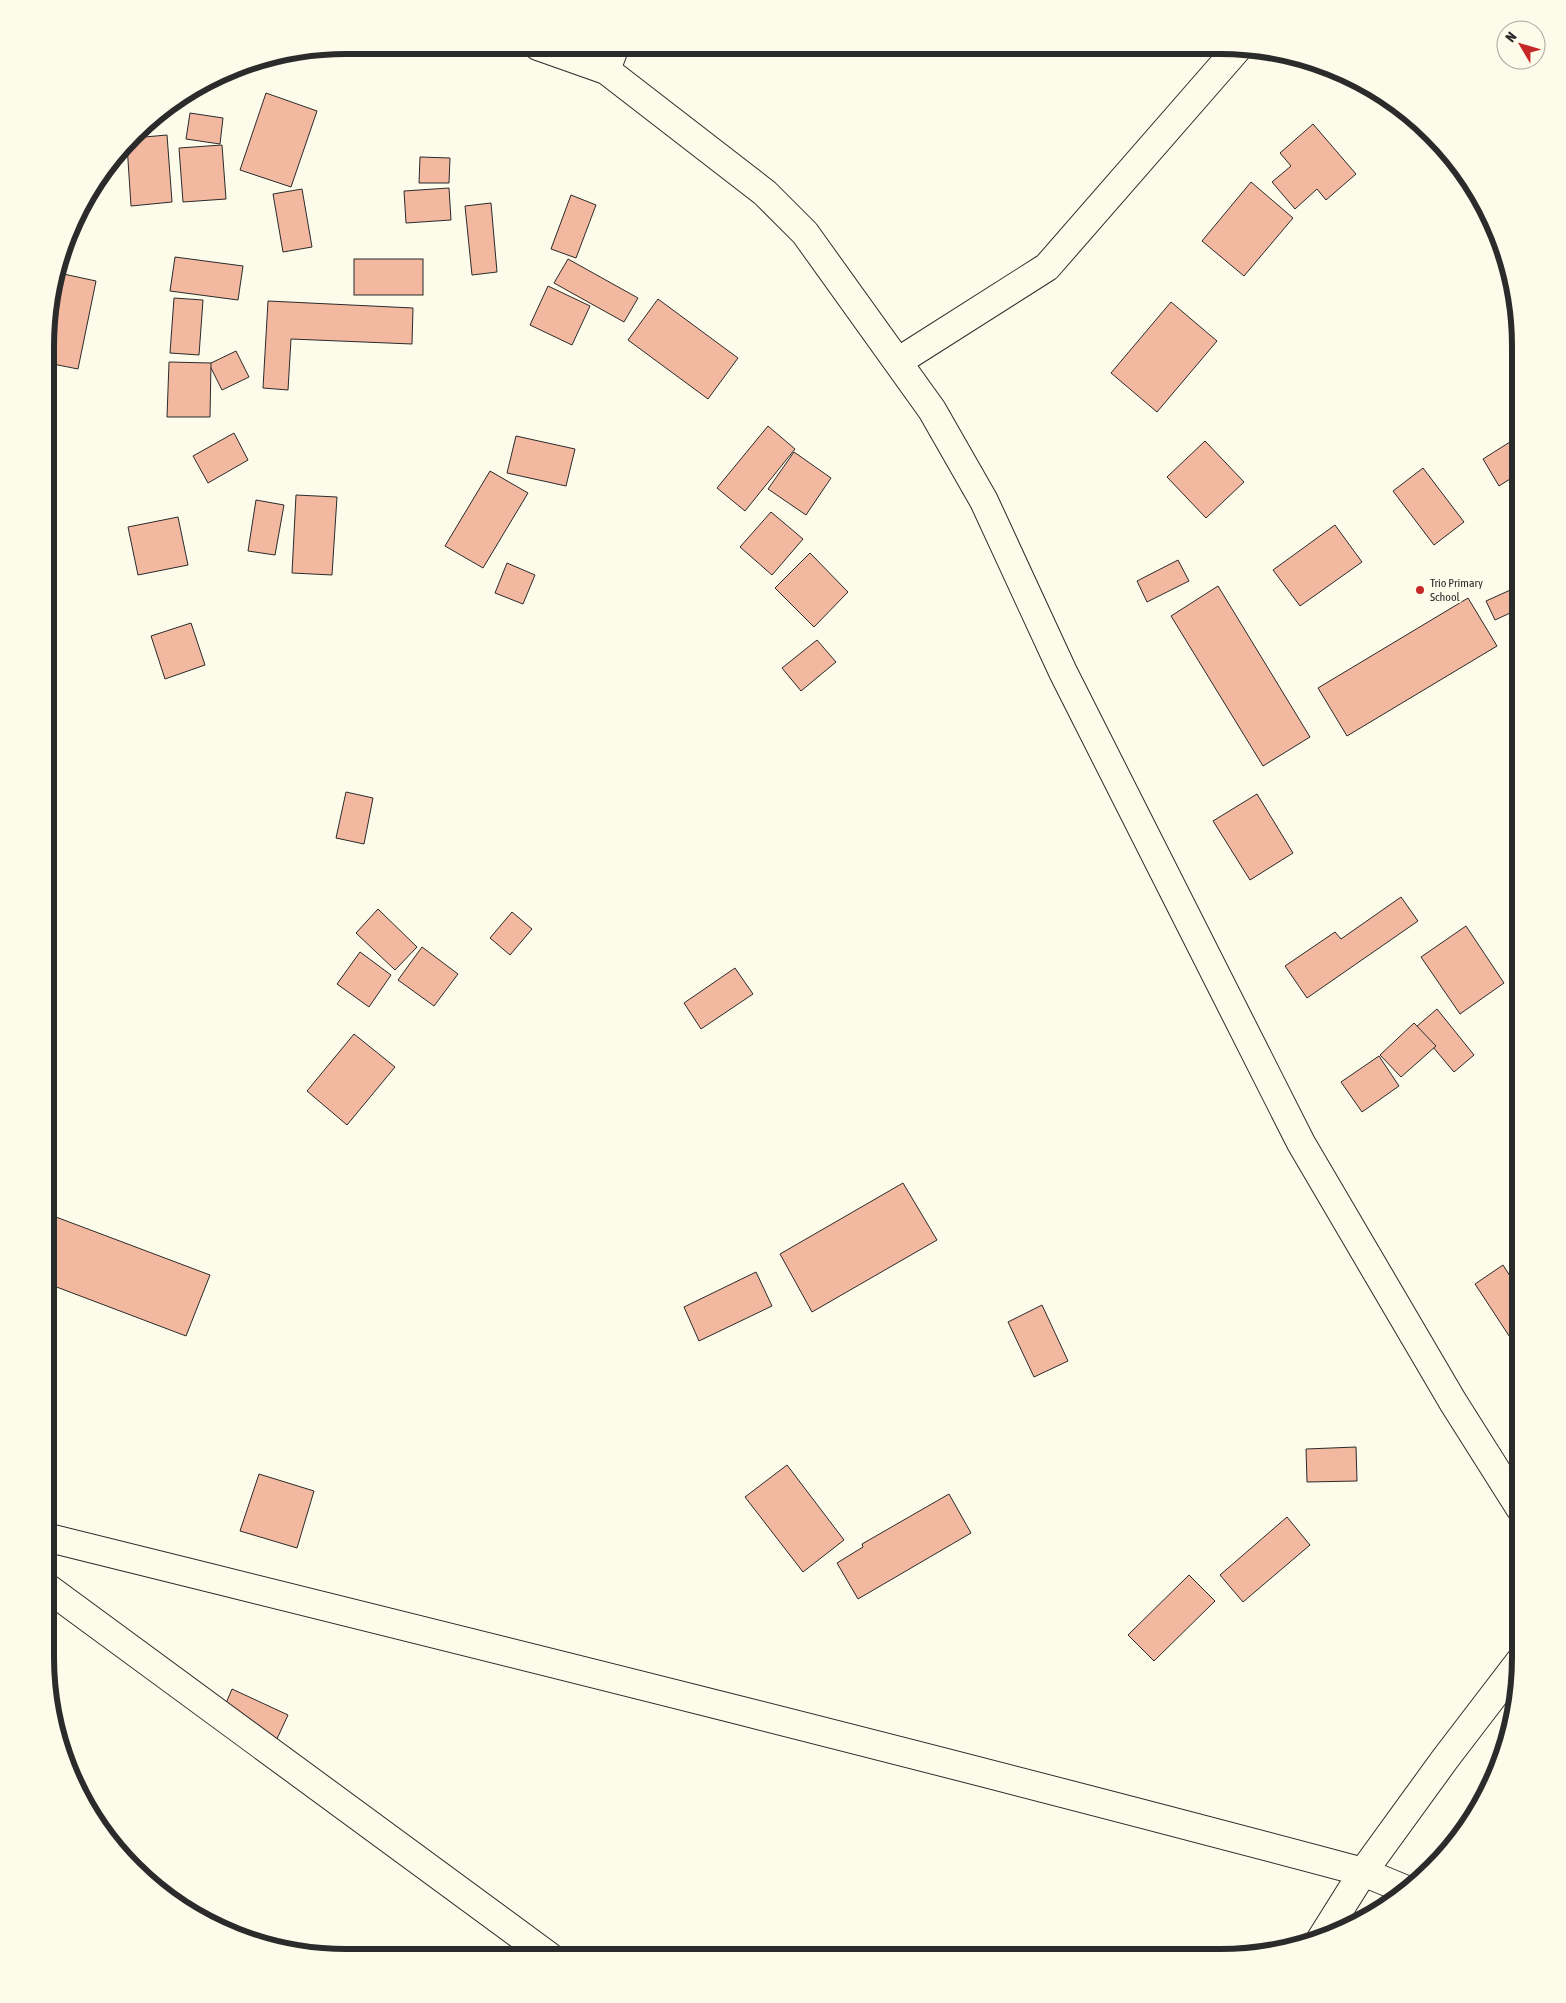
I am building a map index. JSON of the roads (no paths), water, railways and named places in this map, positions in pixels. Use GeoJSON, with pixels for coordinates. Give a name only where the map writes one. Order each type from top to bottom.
{"type":"FeatureCollection","features":[{"type":"Feature","properties":{"kind":"street"},"geometry":{"type":"LineString","coordinates":[[586,54],[610,58],[766,193],[805,233],[932,410],[984,501],[1063,672],[1301,1143],[1453,1402],[1512,1495]]}},
{"type":"Feature","properties":{"kind":"street"},"geometry":{"type":"LineString","coordinates":[[899,362],[1047,267],[1233,54]]}},
{"type":"Feature","properties":{"kind":"street"},"geometry":{"type":"LineString","coordinates":[[54,1539],[697,1698],[1363,1872],[1400,1887]]}},
{"type":"Feature","properties":{"kind":"street"},"geometry":{"type":"LineString","coordinates":[[54,1593],[539,1949]]}},
{"type":"Feature","properties":{"kind":"street"},"geometry":{"type":"LineString","coordinates":[[1326,1929],[1363,1872],[1444,1759],[1512,1671]]}},
{"type":"Feature","properties":{"kind":"place","name":"Trio Primary School"},"geometry":{"type":"Point","coordinates":[1420,590]}}]}
